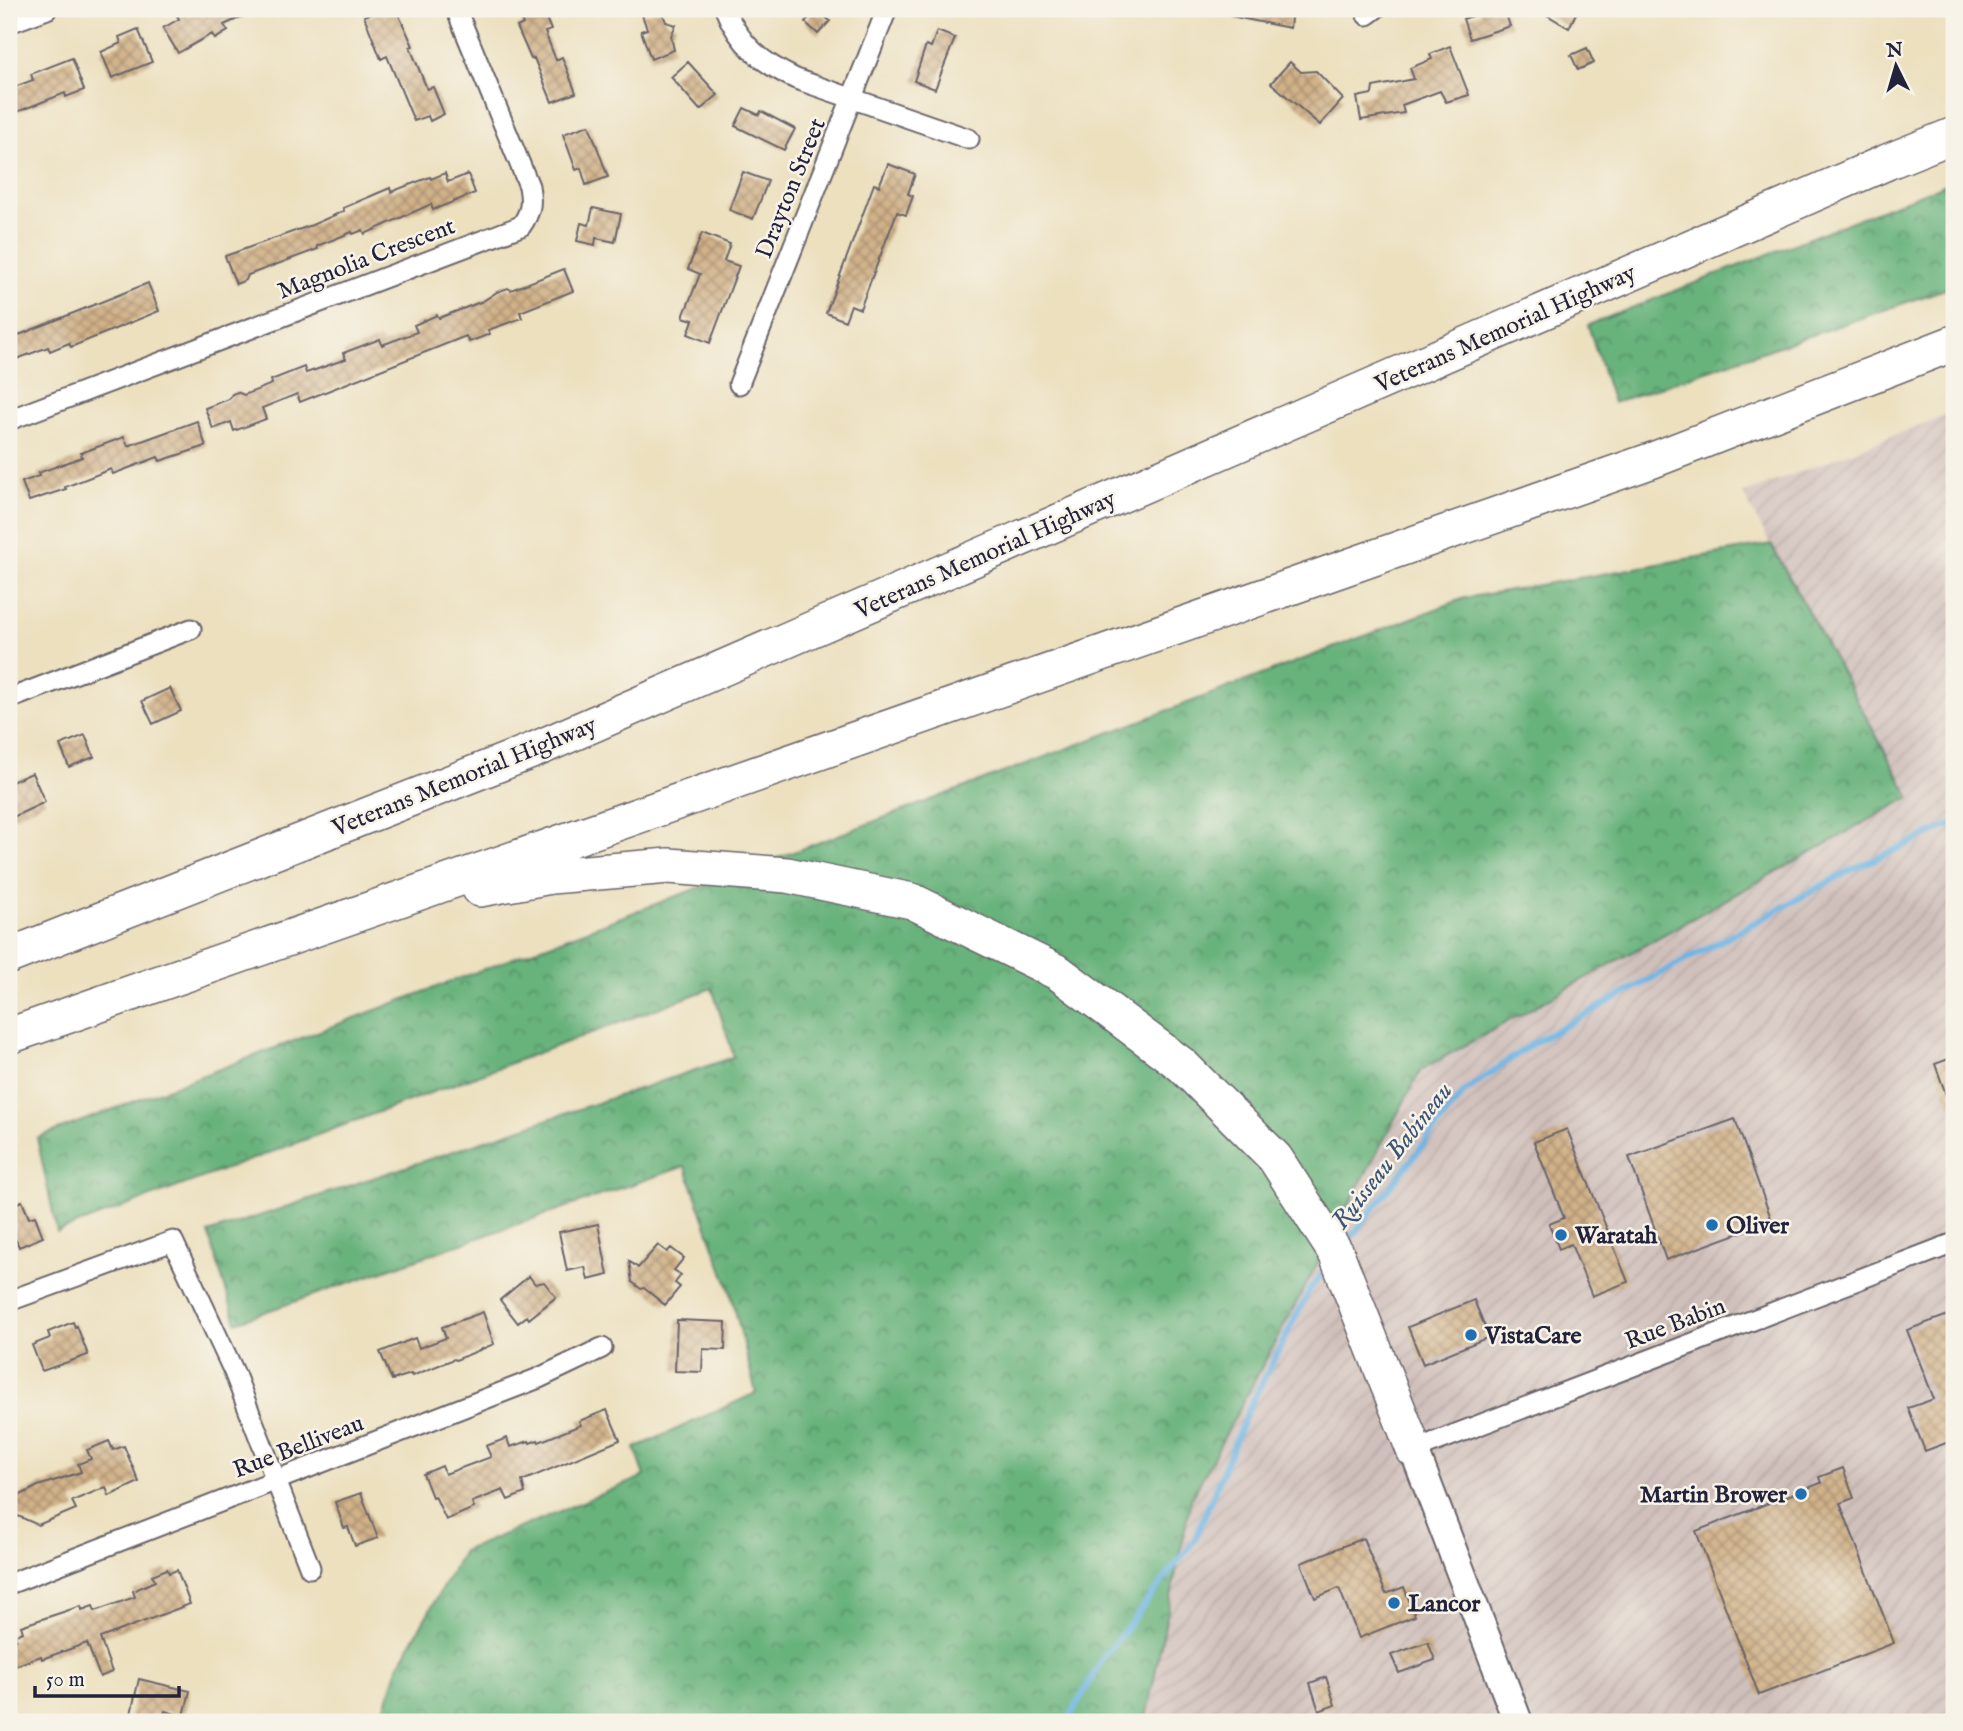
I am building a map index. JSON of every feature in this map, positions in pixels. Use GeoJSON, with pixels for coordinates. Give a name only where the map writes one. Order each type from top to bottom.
{"type":"FeatureCollection","features":[{"type":"Feature","properties":{"kind":"highway","name":"Veterans Memorial Highway"},"geometry":{"type":"LineString","coordinates":[[9,956],[534,750],[1954,135]]}},
{"type":"Feature","properties":{"kind":"highway"},"geometry":{"type":"LineString","coordinates":[[9,1036],[1653,460],[1954,343]]}},
{"type":"Feature","properties":{"kind":"highway"},"geometry":{"type":"LineString","coordinates":[[369,910],[551,876],[643,868],[669,866],[787,875],[912,901],[1059,973],[1182,1065],[1275,1158],[1336,1254],[1414,1450]]}},
{"type":"Feature","properties":{"kind":"main road"},"geometry":{"type":"LineString","coordinates":[[1414,1450],[1518,1722]]}},
{"type":"Feature","properties":{"kind":"street"},"geometry":{"type":"LineString","coordinates":[[9,23],[47,9]]}},
{"type":"Feature","properties":{"kind":"street","name":"Magnolia Crescent"},"geometry":{"type":"LineString","coordinates":[[9,420],[521,226],[529,215],[532,202],[529,186],[456,9]]}},
{"type":"Feature","properties":{"kind":"street"},"geometry":{"type":"LineString","coordinates":[[725,9],[742,41],[761,59],[796,79],[970,139]]}},
{"type":"Feature","properties":{"kind":"street","name":"Drayton Street"},"geometry":{"type":"LineString","coordinates":[[738,384],[887,9]]}},
{"type":"Feature","properties":{"kind":"street"},"geometry":{"type":"LineString","coordinates":[[9,699],[191,629]]}},
{"type":"Feature","properties":{"kind":"street"},"geometry":{"type":"LineString","coordinates":[[9,1301],[173,1241],[234,1372],[310,1568]]}},
{"type":"Feature","properties":{"kind":"street","name":"Rue Babin"},"geometry":{"type":"LineString","coordinates":[[1414,1450],[1954,1244]]}},
{"type":"Feature","properties":{"kind":"street","name":"Rue Belliveau"},"geometry":{"type":"LineString","coordinates":[[9,1584],[539,1378],[602,1348]]}},
{"type":"Feature","properties":{"kind":"shaded area"},"geometry":{"type":"Polygon","coordinates":[[[1954,412],[1954,1722],[1145,1722],[1191,1499],[1421,1070],[1909,797],[1743,494],[1954,412]]]}},
{"type":"Feature","properties":{"kind":"green space"},"geometry":{"type":"Polygon","coordinates":[[[1954,181],[1954,286],[1613,403],[1588,325],[1954,181]]]}},
{"type":"Feature","properties":{"kind":"green space"},"geometry":{"type":"Polygon","coordinates":[[[1771,544],[1910,797],[1421,1070],[1191,1499],[1145,1722],[380,1722],[399,1665],[463,1551],[645,1476],[635,1448],[756,1393],[731,1294],[685,1166],[236,1322],[208,1233],[734,1057],[712,988],[57,1232],[37,1138],[1465,598],[1771,544]]]}},
{"type":"Feature","properties":{"kind":"building"},"geometry":{"type":"Polygon","coordinates":[[[173,9],[259,9],[224,25],[228,31],[215,39],[212,34],[178,53],[163,28],[179,19],[173,9]]]}},
{"type":"Feature","properties":{"kind":"building"},"geometry":{"type":"Polygon","coordinates":[[[373,9],[396,9],[413,46],[410,47],[427,89],[433,87],[444,114],[430,121],[428,116],[414,121],[387,56],[381,59],[364,16],[374,12],[373,9]]]}},
{"type":"Feature","properties":{"kind":"building"},"geometry":{"type":"Polygon","coordinates":[[[542,9],[551,30],[545,32],[556,60],[562,57],[576,93],[552,102],[534,58],[531,59],[517,27],[523,24],[519,16],[542,9]]]}},
{"type":"Feature","properties":{"kind":"building"},"geometry":{"type":"Polygon","coordinates":[[[661,9],[666,22],[676,25],[671,36],[674,50],[651,59],[641,31],[647,29],[642,15],[661,9]]]}},
{"type":"Feature","properties":{"kind":"building"},"geometry":{"type":"Polygon","coordinates":[[[816,9],[830,21],[818,34],[805,22],[816,9]]]}},
{"type":"Feature","properties":{"kind":"building"},"geometry":{"type":"Polygon","coordinates":[[[1230,9],[1292,9],[1290,28],[1230,16],[1230,9]]]}},
{"type":"Feature","properties":{"kind":"building"},"geometry":{"type":"Polygon","coordinates":[[[1480,9],[1504,9],[1510,26],[1470,39],[1463,19],[1481,13],[1480,9]]]}},
{"type":"Feature","properties":{"kind":"building"},"geometry":{"type":"Polygon","coordinates":[[[1537,9],[1578,9],[1569,28],[1537,9]]]}},
{"type":"Feature","properties":{"kind":"building"},"geometry":{"type":"Polygon","coordinates":[[[138,29],[152,62],[112,78],[101,52],[121,43],[119,37],[138,29]]]}},
{"type":"Feature","properties":{"kind":"building"},"geometry":{"type":"Polygon","coordinates":[[[937,31],[955,38],[935,89],[914,81],[926,45],[931,47],[937,31]]]}},
{"type":"Feature","properties":{"kind":"building"},"geometry":{"type":"Polygon","coordinates":[[[1450,46],[1469,95],[1446,102],[1440,91],[1402,105],[1404,113],[1361,120],[1357,97],[1372,94],[1373,87],[1414,79],[1410,68],[1432,59],[1430,54],[1450,46]]]}},
{"type":"Feature","properties":{"kind":"building"},"geometry":{"type":"Polygon","coordinates":[[[1587,48],[1594,63],[1578,70],[1571,55],[1587,48]]]}},
{"type":"Feature","properties":{"kind":"building"},"geometry":{"type":"Polygon","coordinates":[[[72,58],[84,90],[66,97],[65,93],[9,115],[9,89],[33,80],[31,74],[72,58]]]}},
{"type":"Feature","properties":{"kind":"building"},"geometry":{"type":"Polygon","coordinates":[[[688,62],[718,95],[700,110],[671,77],[688,62]]]}},
{"type":"Feature","properties":{"kind":"building"},"geometry":{"type":"Polygon","coordinates":[[[1290,62],[1301,72],[1316,71],[1343,99],[1320,125],[1271,83],[1290,62]]]}},
{"type":"Feature","properties":{"kind":"building"},"geometry":{"type":"Polygon","coordinates":[[[744,108],[759,115],[761,111],[795,129],[784,150],[735,126],[744,108]]]}},
{"type":"Feature","properties":{"kind":"building"},"geometry":{"type":"Polygon","coordinates":[[[589,125],[608,177],[586,185],[581,168],[576,170],[563,134],[589,125]]]}},
{"type":"Feature","properties":{"kind":"building"},"geometry":{"type":"Polygon","coordinates":[[[888,164],[915,174],[908,194],[913,196],[906,215],[897,212],[860,309],[851,305],[845,321],[826,313],[874,184],[879,186],[888,164]]]}},
{"type":"Feature","properties":{"kind":"building"},"geometry":{"type":"Polygon","coordinates":[[[743,172],[768,181],[753,219],[729,210],[743,172]]]}},
{"type":"Feature","properties":{"kind":"building"},"geometry":{"type":"Polygon","coordinates":[[[445,173],[448,182],[468,174],[475,193],[433,210],[431,204],[365,234],[363,230],[353,234],[352,232],[317,246],[318,249],[248,275],[246,280],[236,284],[225,256],[312,225],[390,188],[391,192],[445,173]]]}},
{"type":"Feature","properties":{"kind":"building"},"geometry":{"type":"Polygon","coordinates":[[[593,208],[621,214],[615,242],[596,238],[595,245],[577,241],[581,223],[589,225],[593,208]]]}},
{"type":"Feature","properties":{"kind":"building"},"geometry":{"type":"Polygon","coordinates":[[[702,233],[730,244],[724,261],[739,266],[710,343],[688,334],[693,320],[683,317],[700,274],[688,269],[702,233]]]}},
{"type":"Feature","properties":{"kind":"building"},"geometry":{"type":"Polygon","coordinates":[[[564,269],[573,291],[520,312],[522,318],[488,330],[490,334],[469,342],[466,336],[300,402],[297,394],[262,408],[266,419],[234,431],[231,422],[213,429],[205,408],[229,399],[232,394],[237,392],[244,395],[272,384],[271,380],[304,367],[306,373],[346,359],[343,353],[380,339],[382,345],[417,332],[414,325],[437,315],[439,318],[483,301],[497,292],[508,288],[511,290],[564,269]]]}},
{"type":"Feature","properties":{"kind":"building"},"geometry":{"type":"Polygon","coordinates":[[[148,283],[159,311],[71,347],[69,343],[50,351],[48,347],[9,362],[9,339],[148,283]]]}},
{"type":"Feature","properties":{"kind":"building"},"geometry":{"type":"Polygon","coordinates":[[[197,421],[206,446],[160,461],[158,457],[113,474],[111,469],[65,487],[66,489],[29,501],[22,482],[39,476],[38,473],[82,457],[81,453],[124,437],[128,446],[197,421]]]}},
{"type":"Feature","properties":{"kind":"building"},"geometry":{"type":"Polygon","coordinates":[[[170,688],[181,711],[153,724],[142,701],[170,688]]]}},
{"type":"Feature","properties":{"kind":"building"},"geometry":{"type":"Polygon","coordinates":[[[85,735],[94,757],[69,767],[60,745],[85,735]]]}},
{"type":"Feature","properties":{"kind":"building"},"geometry":{"type":"Polygon","coordinates":[[[32,773],[45,802],[9,819],[9,783],[32,773]]]}},
{"type":"Feature","properties":{"kind":"building"},"geometry":{"type":"Polygon","coordinates":[[[1954,1057],[1954,1110],[1952,1111],[1935,1064],[1954,1057]]]}},
{"type":"Feature","properties":{"kind":"building"},"geometry":{"type":"Polygon","coordinates":[[[1735,1119],[1772,1221],[1666,1260],[1629,1157],[1735,1119]]]}},
{"type":"Feature","properties":{"kind":"building"},"geometry":{"type":"Polygon","coordinates":[[[1567,1129],[1628,1282],[1592,1296],[1571,1244],[1559,1249],[1549,1224],[1564,1218],[1534,1142],[1567,1129]]]}},
{"type":"Feature","properties":{"kind":"building"},"geometry":{"type":"Polygon","coordinates":[[[22,1201],[29,1218],[35,1216],[43,1237],[19,1247],[16,1240],[9,1243],[9,1206],[22,1201]]]}},
{"type":"Feature","properties":{"kind":"building"},"geometry":{"type":"Polygon","coordinates":[[[598,1224],[608,1275],[588,1280],[585,1267],[567,1271],[559,1232],[598,1224]]]}},
{"type":"Feature","properties":{"kind":"building"},"geometry":{"type":"Polygon","coordinates":[[[658,1245],[667,1252],[671,1248],[684,1258],[674,1270],[681,1275],[675,1283],[680,1287],[665,1305],[632,1282],[629,1261],[638,1268],[658,1245]]]}},
{"type":"Feature","properties":{"kind":"building"},"geometry":{"type":"Polygon","coordinates":[[[529,1276],[535,1284],[544,1282],[556,1297],[529,1319],[527,1316],[518,1323],[500,1300],[529,1276]]]}},
{"type":"Feature","properties":{"kind":"building"},"geometry":{"type":"Polygon","coordinates":[[[1474,1300],[1489,1337],[1423,1364],[1408,1327],[1474,1300]]]}},
{"type":"Feature","properties":{"kind":"building"},"geometry":{"type":"Polygon","coordinates":[[[483,1312],[494,1344],[412,1376],[411,1374],[392,1380],[380,1352],[415,1338],[419,1348],[446,1338],[442,1327],[483,1312]]]}},
{"type":"Feature","properties":{"kind":"building"},"geometry":{"type":"Polygon","coordinates":[[[1948,1315],[1954,1332],[1954,1440],[1925,1451],[1908,1408],[1934,1399],[1907,1330],[1948,1315]]]}},
{"type":"Feature","properties":{"kind":"building"},"geometry":{"type":"Polygon","coordinates":[[[677,1320],[726,1322],[725,1350],[703,1349],[702,1372],[675,1371],[677,1320]]]}},
{"type":"Feature","properties":{"kind":"building"},"geometry":{"type":"Polygon","coordinates":[[[73,1322],[88,1355],[42,1371],[32,1345],[50,1338],[48,1332],[73,1322]]]}},
{"type":"Feature","properties":{"kind":"building"},"geometry":{"type":"Polygon","coordinates":[[[607,1410],[620,1440],[522,1481],[525,1493],[508,1500],[503,1490],[472,1502],[474,1508],[446,1520],[435,1496],[432,1497],[423,1474],[442,1466],[445,1474],[491,1457],[486,1446],[507,1438],[510,1447],[529,1441],[539,1442],[581,1425],[579,1421],[607,1410]]]}},
{"type":"Feature","properties":{"kind":"building"},"geometry":{"type":"Polygon","coordinates":[[[109,1441],[113,1450],[124,1446],[139,1482],[109,1496],[106,1487],[72,1501],[76,1509],[38,1525],[9,1512],[9,1501],[38,1486],[81,1472],[78,1464],[91,1459],[87,1450],[109,1441]]]}},
{"type":"Feature","properties":{"kind":"building"},"geometry":{"type":"Polygon","coordinates":[[[1843,1468],[1854,1498],[1840,1503],[1894,1643],[1759,1695],[1696,1531],[1821,1483],[1819,1477],[1843,1468]]]}},
{"type":"Feature","properties":{"kind":"building"},"geometry":{"type":"Polygon","coordinates":[[[361,1493],[378,1538],[355,1546],[348,1527],[344,1528],[335,1502],[361,1493]]]}},
{"type":"Feature","properties":{"kind":"building"},"geometry":{"type":"Polygon","coordinates":[[[1363,1538],[1386,1594],[1404,1587],[1415,1616],[1359,1638],[1339,1588],[1315,1598],[1301,1563],[1363,1538]]]}},
{"type":"Feature","properties":{"kind":"building"},"geometry":{"type":"Polygon","coordinates":[[[167,1569],[169,1573],[177,1570],[190,1604],[100,1638],[112,1672],[100,1677],[87,1643],[9,1668],[9,1641],[16,1639],[14,1635],[23,1632],[21,1626],[81,1606],[82,1610],[93,1606],[95,1611],[135,1597],[133,1591],[155,1581],[152,1575],[167,1569]]]}},
{"type":"Feature","properties":{"kind":"building"},"geometry":{"type":"Polygon","coordinates":[[[1428,1642],[1435,1660],[1399,1673],[1391,1655],[1428,1642]]]}},
{"type":"Feature","properties":{"kind":"building"},"geometry":{"type":"Polygon","coordinates":[[[1326,1677],[1335,1705],[1319,1711],[1310,1683],[1326,1677]]]}},
{"type":"Feature","properties":{"kind":"building"},"geometry":{"type":"Polygon","coordinates":[[[139,1679],[190,1691],[184,1716],[165,1711],[162,1722],[129,1722],[139,1679]]]}},
{"type":"Feature","properties":{"kind":"waterway","name":"Ruisseau Babineau"},"geometry":{"type":"LineString","coordinates":[[1345,1245],[1464,1092],[1533,1043],[1849,871],[1954,823]]}},
{"type":"Feature","properties":{"kind":"waterway","name":"Ruisseau Babineau"},"geometry":{"type":"LineString","coordinates":[[1067,1722],[1103,1658],[1194,1541],[1248,1410],[1310,1289],[1330,1265]]}},
{"type":"Feature","properties":{"kind":"place","name":"Oliver"},"geometry":{"type":"Point","coordinates":[1712,1225]}},
{"type":"Feature","properties":{"kind":"place","name":"Waratah"},"geometry":{"type":"Point","coordinates":[1561,1235]}},
{"type":"Feature","properties":{"kind":"place","name":"VistaCare"},"geometry":{"type":"Point","coordinates":[1471,1335]}},
{"type":"Feature","properties":{"kind":"place","name":"Martin Brower"},"geometry":{"type":"Point","coordinates":[1801,1494]}},
{"type":"Feature","properties":{"kind":"place","name":"Lancor"},"geometry":{"type":"Point","coordinates":[1394,1603]}}]}
